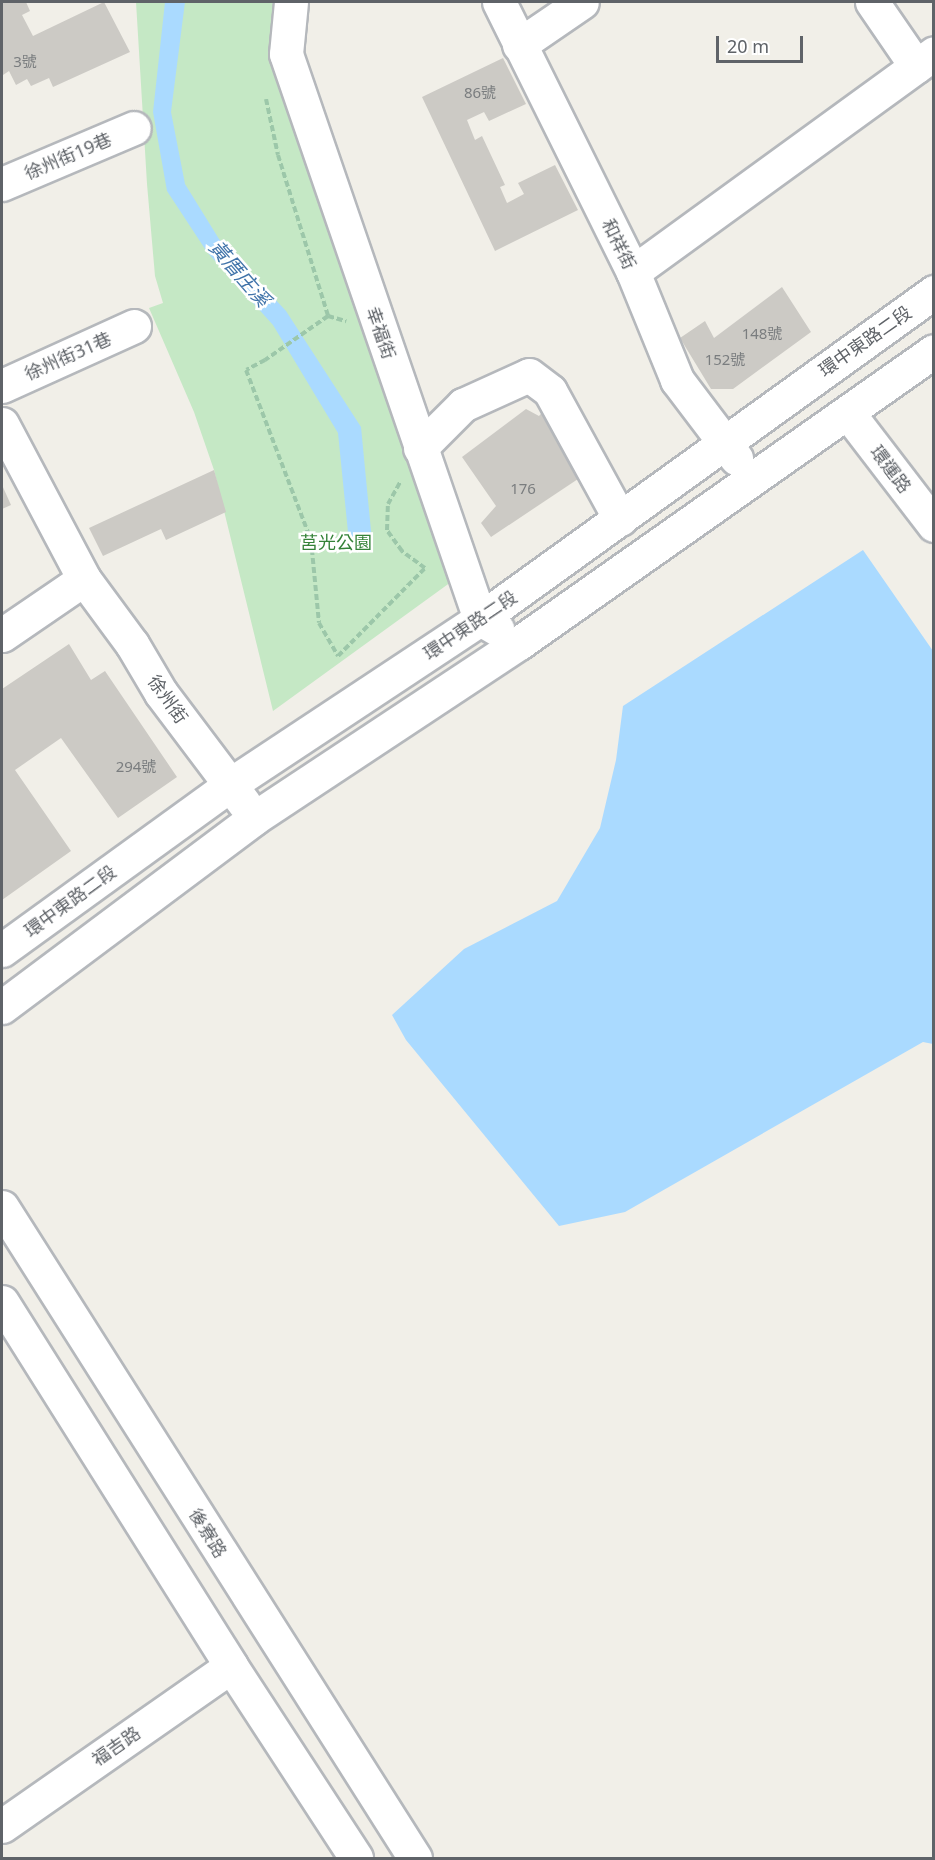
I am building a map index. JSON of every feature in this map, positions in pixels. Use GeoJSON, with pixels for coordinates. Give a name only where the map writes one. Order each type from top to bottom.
{"type":"FeatureCollection","features":[{"type":"Feature","properties":{"kind":"street","name":"幸福街"},"geometry":{"type":"LineString","coordinates":[[291,2],[286,54],[480,619]]}},
{"type":"Feature","properties":{"kind":"street","name":"和祥街"},"geometry":{"type":"LineString","coordinates":[[499,2],[633,272],[677,380],[725,440],[750,479]]}},
{"type":"Feature","properties":{"kind":"street"},"geometry":{"type":"LineString","coordinates":[[519,45],[582,2]]}},
{"type":"Feature","properties":{"kind":"street"},"geometry":{"type":"LineString","coordinates":[[633,272],[925,59],[872,2]]}},
{"type":"Feature","properties":{"kind":"street","name":"徐州街19巷"},"geometry":{"type":"LineString","coordinates":[[2,184],[134,128]]}},
{"type":"Feature","properties":{"kind":"street","name":"環中東路二段"},"geometry":{"type":"LineString","coordinates":[[2,950],[231,784],[480,619],[933,292]]}},
{"type":"Feature","properties":{"kind":"street","name":"徐州街31巷"},"geometry":{"type":"LineString","coordinates":[[2,386],[134,326]]}},
{"type":"Feature","properties":{"kind":"street"},"geometry":{"type":"LineString","coordinates":[[2,1007],[254,819],[519,643],[933,351]]}},
{"type":"Feature","properties":{"kind":"street"},"geometry":{"type":"LineString","coordinates":[[420,448],[463,405],[529,375],[550,392],[620,519]]}},
{"type":"Feature","properties":{"kind":"street","name":"環運路"},"geometry":{"type":"LineString","coordinates":[[848,413],[933,525]]}},
{"type":"Feature","properties":{"kind":"street","name":"徐州街"},"geometry":{"type":"LineString","coordinates":[[2,424],[84,579],[132,644],[161,693],[231,784],[254,819]]}},
{"type":"Feature","properties":{"kind":"street"},"geometry":{"type":"LineString","coordinates":[[2,635],[84,579]]}},
{"type":"Feature","properties":{"kind":"street"},"geometry":{"type":"LineString","coordinates":[[480,619],[519,643]]}},
{"type":"Feature","properties":{"kind":"street","name":"後寮路"},"geometry":{"type":"LineString","coordinates":[[2,1207],[415,1858]]}},
{"type":"Feature","properties":{"kind":"street"},"geometry":{"type":"LineString","coordinates":[[2,1302],[231,1666],[356,1858]]}},
{"type":"Feature","properties":{"kind":"street","name":"福吉路"},"geometry":{"type":"LineString","coordinates":[[2,1826],[231,1666]]}},
{"type":"Feature","properties":{"kind":"path"},"geometry":{"type":"LineString","coordinates":[[266,97],[278,154],[328,316]]}},
{"type":"Feature","properties":{"kind":"path"},"geometry":{"type":"LineString","coordinates":[[351,322],[328,316],[265,360],[246,370],[311,540],[319,622],[338,656],[425,568],[402,551],[387,530],[388,504],[401,480]]}},
{"type":"Feature","properties":{"kind":"green space","name":"莒光公園"},"geometry":{"type":"Polygon","coordinates":[[[136,2],[273,2],[269,50],[451,582],[273,711],[214,470],[194,412],[149,308],[163,303],[155,276],[136,2]]]}},
{"type":"Feature","properties":{"kind":"water","name":"黃厝庄溪"},"geometry":{"type":"Polygon","coordinates":[[[165,2],[185,2],[171,112],[185,184],[219,239],[286,311],[361,427],[372,541],[349,542],[338,433],[273,325],[207,252],[167,191],[153,112],[165,2]]]}},
{"type":"Feature","properties":{"kind":"water"},"geometry":{"type":"Polygon","coordinates":[[[863,550],[933,651],[933,1044],[923,1042],[625,1212],[559,1226],[406,1040],[392,1015],[464,949],[557,901],[600,828],[616,760],[623,706],[863,550]]]}},
{"type":"Feature","properties":{"kind":"building"},"geometry":{"type":"Polygon","coordinates":[[[2,2],[26,2],[30,11],[22,15],[33,36],[104,2],[130,52],[53,87],[49,78],[31,86],[27,79],[16,85],[9,71],[3,75],[2,72],[2,2]]]}},
{"type":"Feature","properties":{"kind":"building"},"geometry":{"type":"Polygon","coordinates":[[[503,58],[526,104],[489,121],[484,112],[467,120],[475,140],[482,136],[505,185],[500,187],[507,203],[524,194],[518,183],[555,165],[578,210],[495,251],[422,97],[503,58]]]}},
{"type":"Feature","properties":{"kind":"building"},"geometry":{"type":"Polygon","coordinates":[[[782,287],[811,332],[733,389],[711,389],[680,338],[705,321],[714,338],[782,287]]]}},
{"type":"Feature","properties":{"kind":"building"},"geometry":{"type":"Polygon","coordinates":[[[546,408],[587,473],[491,537],[481,523],[496,506],[462,457],[526,409],[539,416],[546,408]]]}},
{"type":"Feature","properties":{"kind":"building"},"geometry":{"type":"Polygon","coordinates":[[[214,470],[226,512],[166,540],[161,529],[103,556],[89,528],[214,470]]]}},
{"type":"Feature","properties":{"kind":"building"},"geometry":{"type":"Polygon","coordinates":[[[2,485],[11,505],[2,509],[2,485]]]}},
{"type":"Feature","properties":{"kind":"building"},"geometry":{"type":"Polygon","coordinates":[[[69,644],[91,680],[105,671],[177,777],[118,818],[61,738],[15,770],[71,851],[2,900],[2,689],[69,644]]]}}]}
